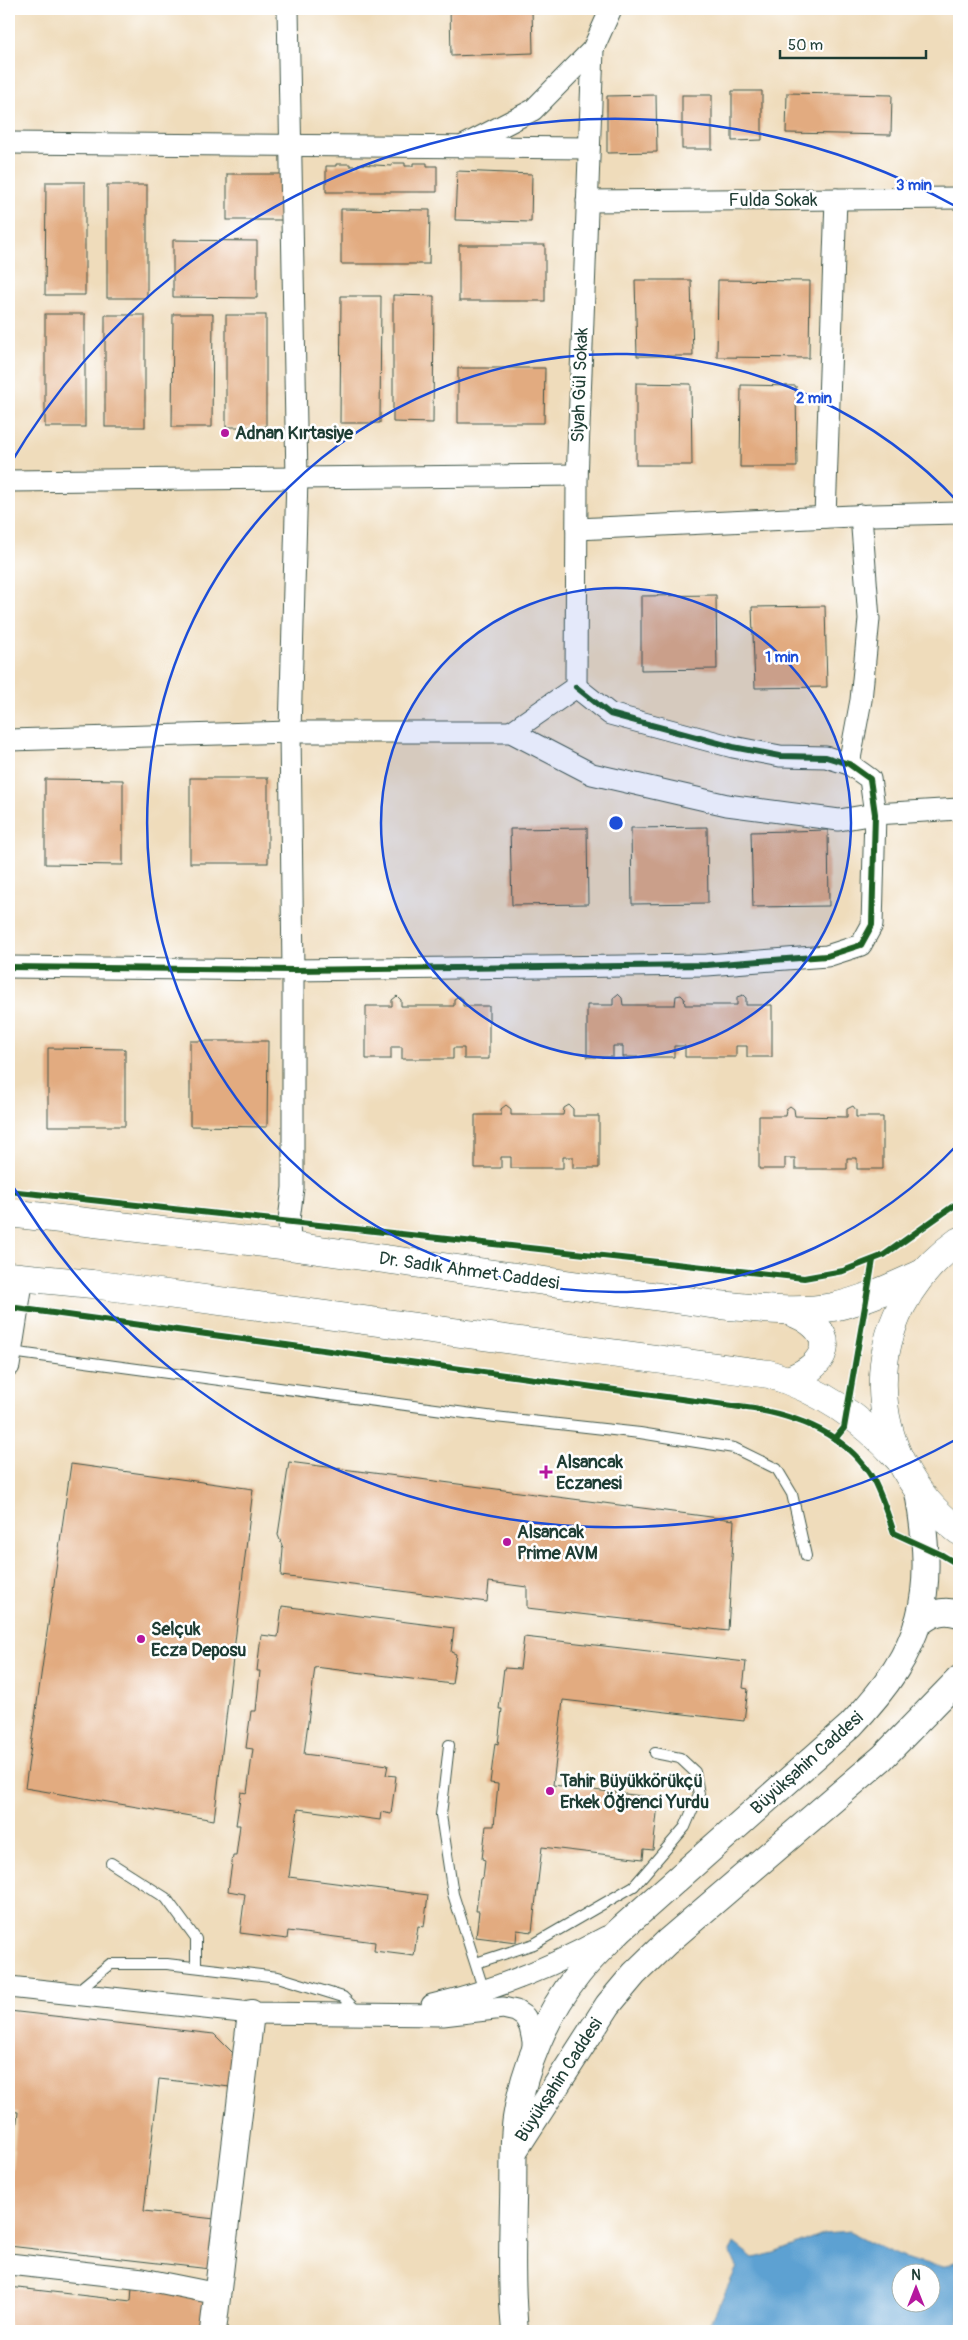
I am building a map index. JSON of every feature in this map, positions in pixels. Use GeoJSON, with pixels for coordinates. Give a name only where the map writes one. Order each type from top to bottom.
{"type":"FeatureCollection","features":[{"type":"Feature","properties":{"kind":"main road","name":"Dr. Sadık Ahmet Caddesi"},"geometry":{"type":"LineString","coordinates":[[9,1213],[290,1246],[718,1305],[788,1311],[832,1307],[864,1298],[923,1274]]}},
{"type":"Feature","properties":{"kind":"main road"},"geometry":{"type":"LineString","coordinates":[[959,1241],[923,1274],[908,1295],[896,1318],[885,1356],[883,1382],[884,1408],[889,1434],[898,1458],[918,1492],[937,1513],[959,1531]]}},
{"type":"Feature","properties":{"kind":"main road"},"geometry":{"type":"LineString","coordinates":[[16,1276],[743,1369],[788,1380],[822,1395],[847,1410],[873,1431],[898,1458]]}},
{"type":"Feature","properties":{"kind":"main road"},"geometry":{"type":"LineString","coordinates":[[788,1311],[804,1316],[815,1323],[822,1334],[824,1348],[819,1360],[812,1368],[788,1380]]}},
{"type":"Feature","properties":{"kind":"street"},"geometry":{"type":"LineString","coordinates":[[288,9],[297,478],[290,732],[293,970],[293,1188],[289,1220],[290,1246]]}},
{"type":"Feature","properties":{"kind":"street","name":"Siyah Gül Sokak"},"geometry":{"type":"LineString","coordinates":[[576,687],[577,475],[593,49],[611,9]]}},
{"type":"Feature","properties":{"kind":"street"},"geometry":{"type":"LineString","coordinates":[[462,147],[533,110],[593,49]]}},
{"type":"Feature","properties":{"kind":"street"},"geometry":{"type":"LineString","coordinates":[[9,143],[589,148]]}},
{"type":"Feature","properties":{"kind":"street","name":"Fulda Sokak"},"geometry":{"type":"LineString","coordinates":[[587,201],[959,198]]}},
{"type":"Feature","properties":{"kind":"street"},"geometry":{"type":"LineString","coordinates":[[826,517],[836,199]]}},
{"type":"Feature","properties":{"kind":"street"},"geometry":{"type":"LineString","coordinates":[[9,481],[577,475]]}},
{"type":"Feature","properties":{"kind":"street"},"geometry":{"type":"LineString","coordinates":[[577,529],[861,515],[959,513]]}},
{"type":"Feature","properties":{"kind":"street"},"geometry":{"type":"LineString","coordinates":[[849,764],[860,700],[869,619],[861,515]]}},
{"type":"Feature","properties":{"kind":"street"},"geometry":{"type":"LineString","coordinates":[[9,967],[293,970],[707,965],[827,956],[860,945],[872,925],[875,814],[870,779],[849,764],[826,757],[780,756],[742,749],[610,714],[576,687],[511,732]]}},
{"type":"Feature","properties":{"kind":"street"},"geometry":{"type":"LineString","coordinates":[[9,740],[290,732],[511,732],[592,774],[727,805],[839,820],[875,814],[959,809]]}},
{"type":"Feature","properties":{"kind":"street"},"geometry":{"type":"LineString","coordinates":[[10,1359],[16,1276]]}},
{"type":"Feature","properties":{"kind":"street","name":"Büyükşahin Caddesi"},"geometry":{"type":"LineString","coordinates":[[514,2150],[516,2120],[522,2089],[532,2055],[559,2003],[578,1974],[621,1929],[851,1725],[873,1702],[892,1677],[907,1652],[925,1598],[927,1562],[918,1492]]}},
{"type":"Feature","properties":{"kind":"street"},"geometry":{"type":"LineString","coordinates":[[917,1625],[927,1616],[938,1612],[951,1611],[959,1614]]}},
{"type":"Feature","properties":{"kind":"street","name":"Büyükşahin Caddesi"},"geometry":{"type":"LineString","coordinates":[[514,2150],[608,2005],[634,1974],[667,1942],[882,1758],[959,1679]]}},
{"type":"Feature","properties":{"kind":"street"},"geometry":{"type":"LineString","coordinates":[[396,2013],[484,1991],[545,1968],[621,1929]]}},
{"type":"Feature","properties":{"kind":"street"},"geometry":{"type":"LineString","coordinates":[[9,1987],[251,2013],[396,2013],[443,2015],[503,2008],[516,2011],[525,2017],[530,2027],[532,2055]]}},
{"type":"Feature","properties":{"kind":"street"},"geometry":{"type":"LineString","coordinates":[[213,2331],[251,2013]]}},
{"type":"Feature","properties":{"kind":"street"},"geometry":{"type":"LineString","coordinates":[[514,2150],[511,2287],[515,2331]]}},
{"type":"Feature","properties":{"kind":"street"},"geometry":{"type":"LineString","coordinates":[[9,2264],[143,2279],[218,2294]]}},
{"type":"Feature","properties":{"kind":"lane"},"geometry":{"type":"LineString","coordinates":[[10,1359],[640,1433],[734,1448],[777,1469],[792,1494],[806,1556]]}},
{"type":"Feature","properties":{"kind":"lane"},"geometry":{"type":"LineString","coordinates":[[449,1745],[440,1815],[453,1894],[484,1991]]}},
{"type":"Feature","properties":{"kind":"lane"},"geometry":{"type":"LineString","coordinates":[[476,1963],[534,1944],[634,1886],[685,1827],[700,1794],[695,1772],[680,1758],[655,1754]]}},
{"type":"Feature","properties":{"kind":"lane"},"geometry":{"type":"LineString","coordinates":[[111,1863],[166,1898],[196,1939],[196,1967]]}},
{"type":"Feature","properties":{"kind":"lane"},"geometry":{"type":"LineString","coordinates":[[74,1994],[110,1964],[167,1964],[278,1977],[343,1998],[359,2013]]}},
{"type":"Feature","properties":{"kind":"water"},"geometry":{"type":"Polygon","coordinates":[[[850,2232],[904,2258],[917,2262],[890,2262],[890,2312],[940,2312],[940,2265],[948,2264],[959,2259],[959,2331],[700,2331],[712,2320],[737,2267],[730,2252],[734,2243],[753,2258],[774,2253],[823,2234],[850,2232]]]}},
{"type":"Feature","properties":{"kind":"building"},"geometry":{"type":"Polygon","coordinates":[[[450,9],[532,9],[533,53],[451,56],[450,9]]]}},
{"type":"Feature","properties":{"kind":"building"},"geometry":{"type":"Polygon","coordinates":[[[732,91],[762,91],[762,140],[732,141],[732,91]]]}},
{"type":"Feature","properties":{"kind":"building"},"geometry":{"type":"Polygon","coordinates":[[[787,93],[892,95],[891,135],[786,133],[787,93]]]}},
{"type":"Feature","properties":{"kind":"building"},"geometry":{"type":"Polygon","coordinates":[[[656,95],[657,152],[607,153],[607,96],[656,95]]]}},
{"type":"Feature","properties":{"kind":"building"},"geometry":{"type":"Polygon","coordinates":[[[682,95],[712,95],[712,149],[682,149],[682,95]]]}},
{"type":"Feature","properties":{"kind":"building"},"geometry":{"type":"Polygon","coordinates":[[[392,163],[405,163],[405,166],[413,166],[413,163],[427,163],[427,166],[437,166],[437,192],[326,192],[326,166],[350,164],[350,166],[358,166],[358,164],[392,166],[392,163]]]}},
{"type":"Feature","properties":{"kind":"building"},"geometry":{"type":"Polygon","coordinates":[[[457,171],[532,174],[531,222],[455,220],[457,171]]]}},
{"type":"Feature","properties":{"kind":"building"},"geometry":{"type":"Polygon","coordinates":[[[227,174],[287,174],[287,220],[227,220],[227,174]]]}},
{"type":"Feature","properties":{"kind":"building"},"geometry":{"type":"Polygon","coordinates":[[[46,182],[85,182],[85,295],[45,295],[46,182]]]}},
{"type":"Feature","properties":{"kind":"building"},"geometry":{"type":"Polygon","coordinates":[[[107,185],[147,185],[147,298],[107,298],[107,185]]]}},
{"type":"Feature","properties":{"kind":"building"},"geometry":{"type":"Polygon","coordinates":[[[341,209],[430,210],[429,264],[341,264],[341,209]]]}},
{"type":"Feature","properties":{"kind":"building"},"geometry":{"type":"Polygon","coordinates":[[[173,240],[257,241],[257,298],[173,297],[173,240]]]}},
{"type":"Feature","properties":{"kind":"building"},"geometry":{"type":"Polygon","coordinates":[[[459,245],[545,245],[545,301],[459,301],[459,245]]]}},
{"type":"Feature","properties":{"kind":"building"},"geometry":{"type":"Polygon","coordinates":[[[635,280],[691,280],[693,356],[637,356],[635,280]]]}},
{"type":"Feature","properties":{"kind":"building"},"geometry":{"type":"Polygon","coordinates":[[[718,280],[810,281],[809,358],[717,357],[718,280]]]}},
{"type":"Feature","properties":{"kind":"building"},"geometry":{"type":"Polygon","coordinates":[[[393,295],[434,296],[433,423],[393,422],[393,295]]]}},
{"type":"Feature","properties":{"kind":"building"},"geometry":{"type":"Polygon","coordinates":[[[341,296],[381,296],[380,423],[340,423],[341,296]]]}},
{"type":"Feature","properties":{"kind":"building"},"geometry":{"type":"Polygon","coordinates":[[[45,314],[85,314],[85,427],[45,427],[45,314]]]}},
{"type":"Feature","properties":{"kind":"building"},"geometry":{"type":"Polygon","coordinates":[[[173,314],[213,314],[212,427],[172,427],[173,314]]]}},
{"type":"Feature","properties":{"kind":"building"},"geometry":{"type":"Polygon","coordinates":[[[105,315],[145,315],[145,427],[105,427],[105,315]]]}},
{"type":"Feature","properties":{"kind":"building"},"geometry":{"type":"Polygon","coordinates":[[[226,315],[266,315],[266,427],[226,427],[226,315]]]}},
{"type":"Feature","properties":{"kind":"building"},"geometry":{"type":"Polygon","coordinates":[[[458,368],[545,368],[544,423],[458,423],[458,368]]]}},
{"type":"Feature","properties":{"kind":"building"},"geometry":{"type":"Polygon","coordinates":[[[636,383],[691,384],[692,465],[636,465],[636,383]]]}},
{"type":"Feature","properties":{"kind":"building"},"geometry":{"type":"Polygon","coordinates":[[[741,385],[796,386],[797,467],[740,467],[741,385]]]}},
{"type":"Feature","properties":{"kind":"building"},"geometry":{"type":"Polygon","coordinates":[[[716,595],[717,669],[641,670],[641,596],[716,595]]]}},
{"type":"Feature","properties":{"kind":"building"},"geometry":{"type":"Polygon","coordinates":[[[825,606],[827,687],[755,688],[752,607],[825,606]]]}},
{"type":"Feature","properties":{"kind":"building"},"geometry":{"type":"Polygon","coordinates":[[[190,778],[268,778],[268,863],[190,863],[190,778]]]}},
{"type":"Feature","properties":{"kind":"building"},"geometry":{"type":"Polygon","coordinates":[[[45,779],[123,780],[123,865],[45,864],[45,779]]]}},
{"type":"Feature","properties":{"kind":"building"},"geometry":{"type":"Polygon","coordinates":[[[707,827],[708,903],[632,904],[631,828],[707,827]]]}},
{"type":"Feature","properties":{"kind":"building"},"geometry":{"type":"Polygon","coordinates":[[[587,828],[588,904],[512,905],[510,829],[587,828]]]}},
{"type":"Feature","properties":{"kind":"building"},"geometry":{"type":"Polygon","coordinates":[[[828,830],[829,906],[753,907],[751,832],[828,830]]]}},
{"type":"Feature","properties":{"kind":"building"},"geometry":{"type":"Polygon","coordinates":[[[618,994],[622,998],[623,1005],[675,1005],[676,996],[681,995],[684,998],[685,1005],[737,1005],[737,997],[743,995],[746,998],[746,1005],[772,1005],[772,1057],[747,1057],[747,1046],[736,1046],[736,1057],[685,1057],[685,1046],[674,1046],[674,1057],[623,1057],[623,1046],[613,1046],[613,1057],[587,1057],[587,1005],[613,1005],[613,998],[618,994]]]}},
{"type":"Feature","properties":{"kind":"building"},"geometry":{"type":"Polygon","coordinates":[[[397,996],[401,1000],[401,1006],[454,1006],[454,999],[459,996],[463,999],[463,1006],[489,1006],[489,1059],[464,1059],[464,1048],[453,1048],[453,1059],[402,1059],[402,1047],[391,1047],[391,1059],[366,1059],[366,1006],[392,1006],[392,1000],[397,996]]]}},
{"type":"Feature","properties":{"kind":"building"},"geometry":{"type":"Polygon","coordinates":[[[190,1041],[268,1041],[267,1127],[190,1126],[190,1041]]]}},
{"type":"Feature","properties":{"kind":"building"},"geometry":{"type":"Polygon","coordinates":[[[48,1048],[125,1049],[125,1126],[48,1126],[48,1048]]]}},
{"type":"Feature","properties":{"kind":"building"},"geometry":{"type":"Polygon","coordinates":[[[506,1105],[511,1109],[511,1115],[563,1115],[564,1108],[569,1105],[573,1109],[573,1116],[599,1116],[599,1168],[573,1168],[573,1157],[563,1157],[563,1168],[511,1168],[511,1157],[501,1157],[501,1168],[475,1168],[475,1115],[501,1115],[501,1109],[506,1105]]]}},
{"type":"Feature","properties":{"kind":"building"},"geometry":{"type":"Polygon","coordinates":[[[790,1106],[794,1109],[795,1116],[847,1117],[847,1109],[853,1106],[856,1110],[856,1117],[883,1117],[883,1169],[857,1169],[857,1158],[847,1158],[847,1169],[795,1169],[795,1158],[785,1158],[785,1169],[759,1169],[759,1116],[785,1116],[786,1109],[790,1106]]]}},
{"type":"Feature","properties":{"kind":"building","name":"Alsancak Prime AVM"},"geometry":{"type":"Polygon","coordinates":[[[289,1462],[734,1520],[728,1631],[527,1608],[527,1587],[489,1582],[487,1602],[281,1576],[283,1548],[278,1535],[289,1462]]]}},
{"type":"Feature","properties":{"kind":"building","name":"Selçuk Ecza Deposu"},"geometry":{"type":"Polygon","coordinates":[[[71,1464],[253,1489],[214,1820],[25,1788],[71,1464]]]}},
{"type":"Feature","properties":{"kind":"building"},"geometry":{"type":"Polygon","coordinates":[[[282,1606],[454,1628],[451,1652],[456,1654],[452,1684],[315,1667],[304,1754],[388,1765],[386,1775],[396,1776],[391,1814],[381,1812],[380,1820],[298,1809],[289,1877],[428,1895],[424,1927],[418,1926],[414,1956],[374,1951],[375,1942],[288,1931],[287,1939],[240,1933],[245,1894],[228,1891],[233,1856],[236,1856],[240,1825],[236,1825],[241,1792],[247,1793],[253,1749],[246,1748],[251,1711],[256,1711],[260,1671],[257,1671],[261,1635],[278,1637],[282,1606]]]}},
{"type":"Feature","properties":{"kind":"building","name":"Tahir Büyükkörükçü Erkek Öğrenci Yurdu"},"geometry":{"type":"Polygon","coordinates":[[[524,1637],[746,1662],[743,1688],[748,1689],[744,1721],[563,1700],[553,1785],[650,1797],[649,1803],[658,1804],[653,1850],[644,1849],[643,1859],[542,1847],[532,1932],[517,1930],[516,1942],[476,1937],[479,1911],[476,1911],[480,1879],[483,1878],[485,1860],[482,1859],[486,1826],[494,1826],[498,1784],[490,1783],[495,1743],[498,1744],[502,1709],[499,1709],[504,1668],[520,1669],[524,1637]]]}},
{"type":"Feature","properties":{"kind":"building"},"geometry":{"type":"Polygon","coordinates":[[[9,2011],[214,2034],[234,2054],[230,2087],[159,2079],[144,2211],[215,2219],[210,2269],[9,2246],[9,2195],[18,2112],[9,2111],[9,2011]]]}},
{"type":"Feature","properties":{"kind":"building"},"geometry":{"type":"Polygon","coordinates":[[[9,2287],[131,2301],[132,2287],[207,2296],[203,2331],[9,2331],[9,2287]]]}},
{"type":"Feature","properties":{"kind":"cycle path"},"geometry":{"type":"LineString","coordinates":[[9,967],[293,970],[707,965],[827,956],[861,945],[872,925],[875,814],[870,779],[849,764],[826,757],[780,756],[733,747],[610,714],[576,687]]}},
{"type":"Feature","properties":{"kind":"cycle path"},"geometry":{"type":"LineString","coordinates":[[9,1191],[804,1278],[843,1271],[884,1255],[959,1202]]}},
{"type":"Feature","properties":{"kind":"cycle path"},"geometry":{"type":"LineString","coordinates":[[835,1439],[844,1428],[873,1260]]}},
{"type":"Feature","properties":{"kind":"cycle path"},"geometry":{"type":"LineString","coordinates":[[9,1307],[754,1409],[789,1417],[806,1423],[837,1440],[863,1464],[873,1479],[882,1499],[894,1533],[959,1565]]}},
{"type":"Feature","properties":{"kind":"place","name":"Adnan Kırtasiye"},"geometry":{"type":"Point","coordinates":[225,433]}},
{"type":"Feature","properties":{"kind":"place","name":"Alsancak Eczanesi"},"geometry":{"type":"Point","coordinates":[546,1472]}},
{"type":"Feature","properties":{"kind":"place","name":"Alsancak Prime AVM"},"geometry":{"type":"Point","coordinates":[507,1542]}},
{"type":"Feature","properties":{"kind":"place","name":"Selçuk Ecza Deposu"},"geometry":{"type":"Point","coordinates":[141,1639]}},
{"type":"Feature","properties":{"kind":"place","name":"Tahir Büyükkörükçü Erkek Öğrenci Yurdu"},"geometry":{"type":"Point","coordinates":[550,1791]}}]}
